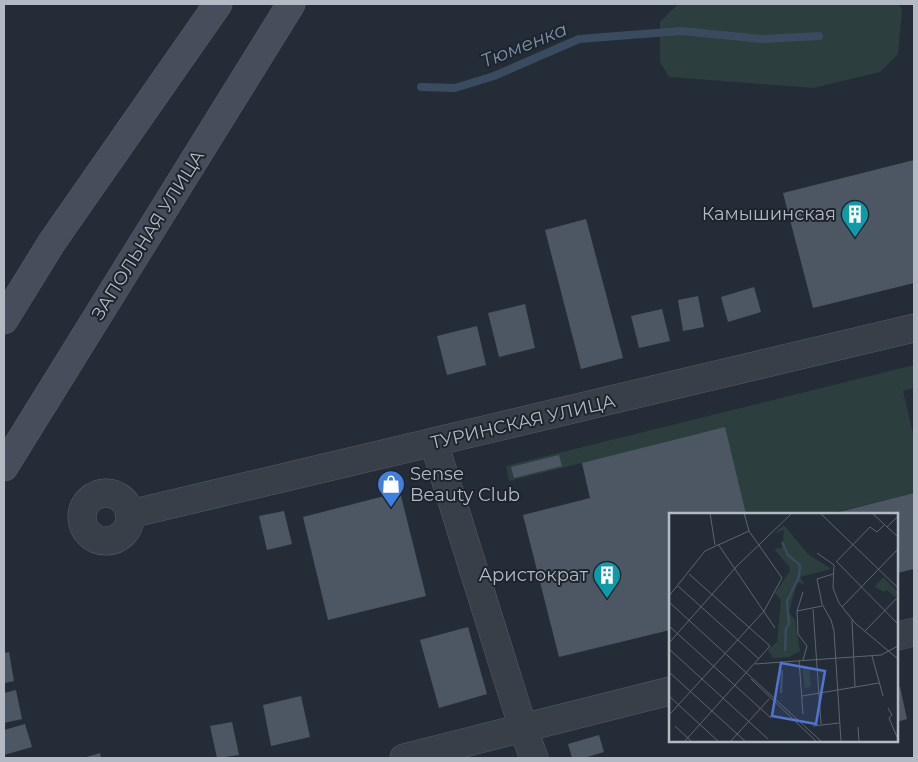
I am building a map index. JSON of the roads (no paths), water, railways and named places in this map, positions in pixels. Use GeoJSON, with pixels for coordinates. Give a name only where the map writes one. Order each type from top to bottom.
{"type":"FeatureCollection","features":[{"type":"Feature","properties":{"kind":"street"},"geometry":{"type":"LineString","coordinates":[[4,320],[52,242],[218,4]]}},
{"type":"Feature","properties":{"kind":"street","name":"ЗАПОЛЬНАЯ УЛИЦА"},"geometry":{"type":"LineString","coordinates":[[4,467],[291,4]]}},
{"type":"Feature","properties":{"kind":"street","name":"ТУРИНСКАЯ УЛИЦА"},"geometry":{"type":"LineString","coordinates":[[130,514],[914,328]]}},
{"type":"Feature","properties":{"kind":"street"},"geometry":{"type":"LineString","coordinates":[[434,443],[534,758]]}},
{"type":"Feature","properties":{"kind":"street"},"geometry":{"type":"LineString","coordinates":[[898,636],[914,632]]}},
{"type":"Feature","properties":{"kind":"street"},"geometry":{"type":"LineString","coordinates":[[404,758],[669,691]]}},
{"type":"Feature","properties":{"kind":"waterway","name":"Тюменка"},"geometry":{"type":"LineString","coordinates":[[421,87],[455,88],[494,76],[579,39],[681,31],[762,39],[819,36]]}},
{"type":"Feature","properties":{"kind":"place","name":"Камышинская"},"geometry":{"type":"Point","coordinates":[855,238]}},
{"type":"Feature","properties":{"kind":"place","name":"Sense Beauty Club"},"geometry":{"type":"Point","coordinates":[391,508]}},
{"type":"Feature","properties":{"kind":"place","name":"Аристократ"},"geometry":{"type":"Point","coordinates":[607,599]}}]}
